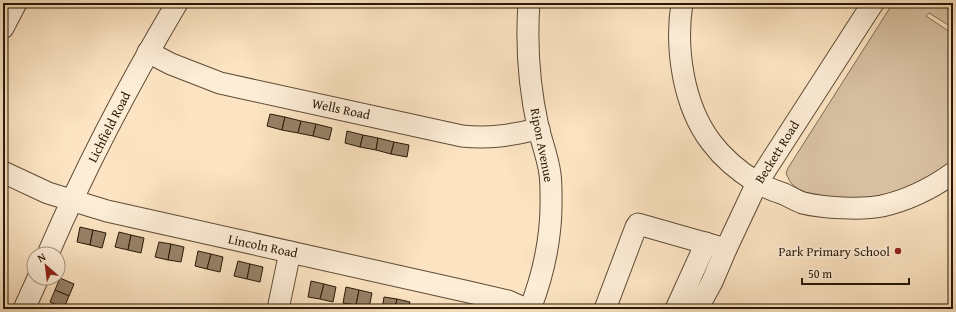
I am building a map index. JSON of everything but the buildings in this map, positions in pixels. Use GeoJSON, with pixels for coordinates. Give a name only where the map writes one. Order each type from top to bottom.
{"type":"FeatureCollection","features":[{"type":"Feature","properties":{"kind":"street"},"geometry":{"type":"LineString","coordinates":[[3,28],[16,3]]}},
{"type":"Feature","properties":{"kind":"street","name":"Lichfield Road"},"geometry":{"type":"LineString","coordinates":[[51,246],[71,201],[148,52],[177,3]]}},
{"type":"Feature","properties":{"kind":"street","name":"Ripon Avenue"},"geometry":{"type":"LineString","coordinates":[[529,3],[527,31],[528,64],[532,95],[550,175],[551,206],[549,242],[538,289],[530,309]]}},
{"type":"Feature","properties":{"kind":"street"},"geometry":{"type":"LineString","coordinates":[[682,3],[680,16],[681,62],[685,87],[696,117],[711,142],[730,163],[757,183],[803,203],[831,207],[854,208],[881,206],[915,196],[936,186],[953,173]]}},
{"type":"Feature","properties":{"kind":"street","name":"Beckett Road"},"geometry":{"type":"LineString","coordinates":[[697,309],[712,282],[757,183],[873,3]]}},
{"type":"Feature","properties":{"kind":"street","name":"Wells Road"},"geometry":{"type":"LineString","coordinates":[[148,52],[171,64],[220,83],[462,136],[483,138],[503,137],[539,129]]}},
{"type":"Feature","properties":{"kind":"street","name":"Lincoln Road"},"geometry":{"type":"LineString","coordinates":[[3,172],[48,193],[107,212],[290,252],[467,300],[508,301],[526,309]]}},
{"type":"Feature","properties":{"kind":"street"},"geometry":{"type":"LineString","coordinates":[[605,309],[638,224],[726,249]]}},
{"type":"Feature","properties":{"kind":"street"},"geometry":{"type":"LineString","coordinates":[[676,309],[706,243]]}},
{"type":"Feature","properties":{"kind":"street"},"geometry":{"type":"LineString","coordinates":[[278,309],[290,252]]}},
{"type":"Feature","properties":{"kind":"street"},"geometry":{"type":"LineString","coordinates":[[24,309],[34,286]]}},
{"type":"Feature","properties":{"kind":"shaded area"},"geometry":{"type":"Polygon","coordinates":[[[893,3],[953,3],[953,28],[929,13],[926,16],[953,34],[953,162],[935,175],[920,183],[899,192],[875,197],[830,197],[816,195],[794,186],[790,182],[786,173],[788,168],[893,3]]]}},
{"type":"Feature","properties":{"kind":"place","name":"Park Primary School"},"geometry":{"type":"Point","coordinates":[898,251]}}]}
